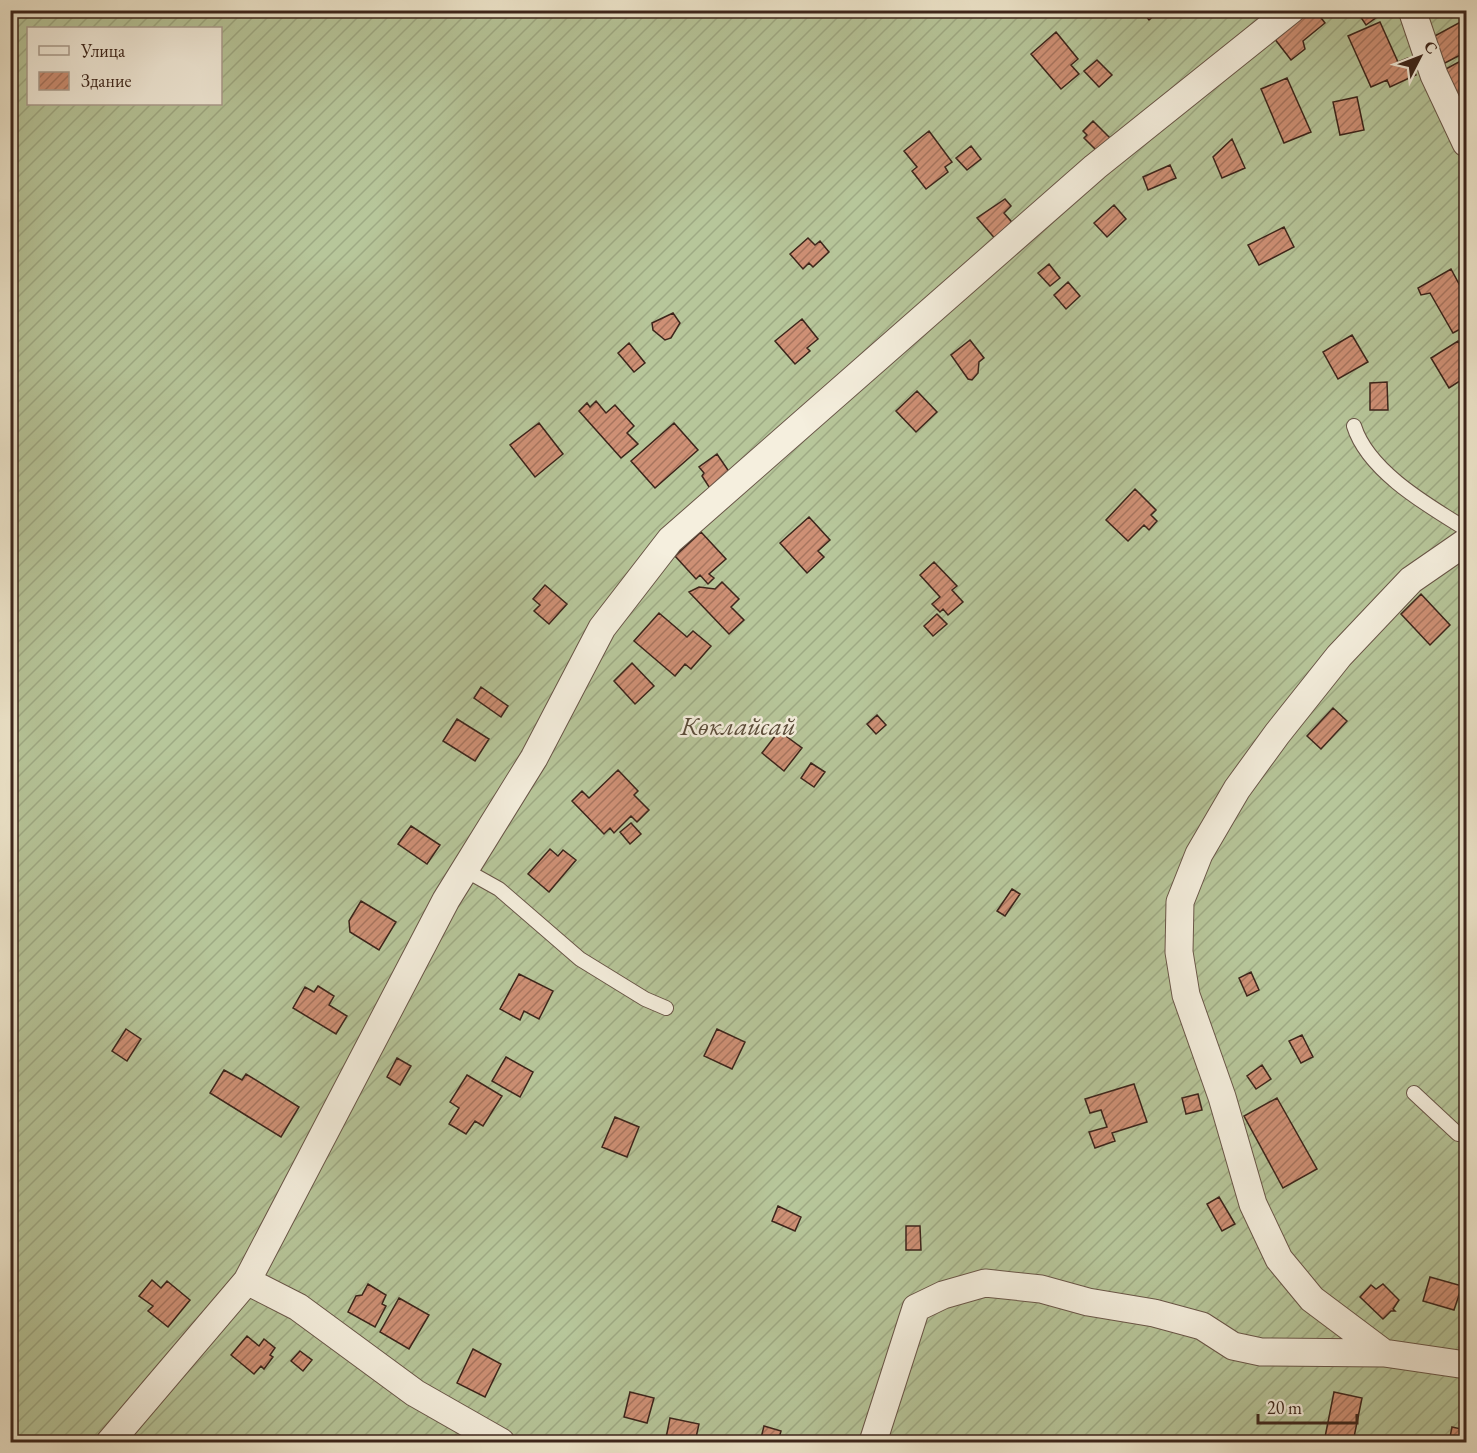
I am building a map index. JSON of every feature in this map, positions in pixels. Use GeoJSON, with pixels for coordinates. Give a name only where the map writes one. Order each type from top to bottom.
{"type":"FeatureCollection","features":[{"type":"Feature","properties":{"kind":"street"},"geometry":{"type":"LineString","coordinates":[[110,1443],[247,1281],[309,1167],[369,1044],[465,870],[534,758],[602,628],[670,540],[1095,167],[1292,10]]}},
{"type":"Feature","properties":{"kind":"street"},"geometry":{"type":"LineString","coordinates":[[1412,10],[1434,75],[1467,143]]}},
{"type":"Feature","properties":{"kind":"street"},"geometry":{"type":"LineString","coordinates":[[1384,1353],[1312,1299],[1279,1258],[1253,1204],[1222,1097],[1186,995],[1179,952],[1180,903],[1199,854],[1237,789],[1339,656],[1411,580],[1467,542]]}},
{"type":"Feature","properties":{"kind":"street"},"geometry":{"type":"LineString","coordinates":[[247,1281],[298,1307],[415,1393],[501,1443]]}},
{"type":"Feature","properties":{"kind":"street"},"geometry":{"type":"LineString","coordinates":[[873,1443],[916,1308],[943,1295],[986,1283],[1041,1288],[1088,1302],[1154,1313],[1202,1326],[1233,1346],[1261,1352],[1384,1353],[1467,1365]]}},
{"type":"Feature","properties":{"kind":"lane"},"geometry":{"type":"LineString","coordinates":[[1354,426],[1359,442],[1379,467],[1405,488],[1467,529]]}},
{"type":"Feature","properties":{"kind":"lane"},"geometry":{"type":"LineString","coordinates":[[465,870],[499,888],[579,959],[634,994],[666,1008]]}},
{"type":"Feature","properties":{"kind":"lane"},"geometry":{"type":"LineString","coordinates":[[1414,1093],[1458,1134],[1467,1133]]}},
{"type":"Feature","properties":{"kind":"green space","name":"Көклайсай"},"geometry":{"type":"Polygon","coordinates":[[[11,11],[1466,11],[1466,1442],[11,1442],[11,11]]]}},
{"type":"Feature","properties":{"kind":"building"},"geometry":{"type":"Polygon","coordinates":[[[1141,10],[1160,10],[1149,20],[1141,10]]]}},
{"type":"Feature","properties":{"kind":"building"},"geometry":{"type":"Polygon","coordinates":[[[1308,10],[1315,10],[1325,23],[1303,41],[1305,49],[1291,60],[1274,38],[1308,10]]]}},
{"type":"Feature","properties":{"kind":"building"},"geometry":{"type":"Polygon","coordinates":[[[1356,10],[1372,10],[1377,17],[1366,25],[1356,10]]]}},
{"type":"Feature","properties":{"kind":"building"},"geometry":{"type":"Polygon","coordinates":[[[1466,19],[1466,52],[1445,63],[1431,38],[1466,19]]]}},
{"type":"Feature","properties":{"kind":"building"},"geometry":{"type":"Polygon","coordinates":[[[1380,22],[1398,62],[1408,58],[1416,75],[1390,87],[1387,80],[1371,87],[1348,36],[1380,22]]]}},
{"type":"Feature","properties":{"kind":"building"},"geometry":{"type":"Polygon","coordinates":[[[1056,32],[1078,59],[1071,65],[1079,74],[1061,89],[1031,54],[1056,32]]]}},
{"type":"Feature","properties":{"kind":"building"},"geometry":{"type":"Polygon","coordinates":[[[1466,58],[1466,100],[1461,103],[1444,70],[1466,58]]]}},
{"type":"Feature","properties":{"kind":"building"},"geometry":{"type":"Polygon","coordinates":[[[1097,60],[1112,75],[1099,87],[1084,71],[1097,60]]]}},
{"type":"Feature","properties":{"kind":"building"},"geometry":{"type":"Polygon","coordinates":[[[1287,78],[1311,132],[1284,143],[1261,89],[1287,78]]]}},
{"type":"Feature","properties":{"kind":"building"},"geometry":{"type":"Polygon","coordinates":[[[1357,97],[1364,130],[1340,135],[1333,102],[1357,97]]]}},
{"type":"Feature","properties":{"kind":"building"},"geometry":{"type":"Polygon","coordinates":[[[1093,121],[1111,139],[1098,152],[1084,138],[1087,135],[1083,131],[1093,121]]]}},
{"type":"Feature","properties":{"kind":"building"},"geometry":{"type":"Polygon","coordinates":[[[929,131],[952,162],[945,167],[948,172],[926,189],[912,171],[917,167],[904,151],[929,131]]]}},
{"type":"Feature","properties":{"kind":"building"},"geometry":{"type":"Polygon","coordinates":[[[1232,139],[1245,168],[1222,178],[1213,157],[1232,139]]]}},
{"type":"Feature","properties":{"kind":"building"},"geometry":{"type":"Polygon","coordinates":[[[971,146],[981,159],[967,170],[956,158],[971,146]]]}},
{"type":"Feature","properties":{"kind":"building"},"geometry":{"type":"Polygon","coordinates":[[[1170,165],[1176,178],[1148,190],[1143,177],[1170,165]]]}},
{"type":"Feature","properties":{"kind":"building"},"geometry":{"type":"Polygon","coordinates":[[[1005,199],[1011,206],[1004,213],[1016,227],[998,242],[977,218],[1005,199]]]}},
{"type":"Feature","properties":{"kind":"building"},"geometry":{"type":"Polygon","coordinates":[[[1114,205],[1126,219],[1107,237],[1094,223],[1114,205]]]}},
{"type":"Feature","properties":{"kind":"building"},"geometry":{"type":"Polygon","coordinates":[[[1284,227],[1294,247],[1259,265],[1248,245],[1284,227]]]}},
{"type":"Feature","properties":{"kind":"building"},"geometry":{"type":"Polygon","coordinates":[[[808,238],[815,245],[820,241],[829,252],[813,267],[809,263],[803,269],[790,254],[808,238]]]}},
{"type":"Feature","properties":{"kind":"building"},"geometry":{"type":"Polygon","coordinates":[[[1049,264],[1060,278],[1050,286],[1038,273],[1049,264]]]}},
{"type":"Feature","properties":{"kind":"building"},"geometry":{"type":"Polygon","coordinates":[[[1451,269],[1466,297],[1466,326],[1453,333],[1430,293],[1421,295],[1418,288],[1451,269]]]}},
{"type":"Feature","properties":{"kind":"building"},"geometry":{"type":"Polygon","coordinates":[[[1068,282],[1080,296],[1066,309],[1054,295],[1068,282]]]}},
{"type":"Feature","properties":{"kind":"building"},"geometry":{"type":"Polygon","coordinates":[[[673,313],[680,323],[671,338],[665,340],[653,330],[652,323],[673,313]]]}},
{"type":"Feature","properties":{"kind":"building"},"geometry":{"type":"Polygon","coordinates":[[[802,319],[818,339],[807,348],[810,351],[795,364],[775,341],[802,319]]]}},
{"type":"Feature","properties":{"kind":"building"},"geometry":{"type":"Polygon","coordinates":[[[1352,335],[1368,362],[1338,379],[1323,352],[1352,335]]]}},
{"type":"Feature","properties":{"kind":"building"},"geometry":{"type":"Polygon","coordinates":[[[970,340],[984,358],[979,362],[978,373],[972,380],[968,379],[951,355],[970,340]]]}},
{"type":"Feature","properties":{"kind":"building"},"geometry":{"type":"Polygon","coordinates":[[[1458,341],[1462,348],[1466,345],[1466,377],[1449,388],[1431,358],[1458,341]]]}},
{"type":"Feature","properties":{"kind":"building"},"geometry":{"type":"Polygon","coordinates":[[[629,343],[645,363],[634,372],[618,353],[629,343]]]}},
{"type":"Feature","properties":{"kind":"building"},"geometry":{"type":"Polygon","coordinates":[[[1387,382],[1388,410],[1370,410],[1370,383],[1387,382]]]}},
{"type":"Feature","properties":{"kind":"building"},"geometry":{"type":"Polygon","coordinates":[[[917,391],[937,412],[916,432],[896,411],[917,391]]]}},
{"type":"Feature","properties":{"kind":"building"},"geometry":{"type":"Polygon","coordinates":[[[596,401],[606,413],[615,405],[634,426],[627,433],[638,444],[621,458],[579,411],[587,403],[590,407],[596,401]]]}},
{"type":"Feature","properties":{"kind":"building"},"geometry":{"type":"Polygon","coordinates":[[[539,423],[563,454],[535,477],[510,445],[539,423]]]}},
{"type":"Feature","properties":{"kind":"building"},"geometry":{"type":"Polygon","coordinates":[[[674,423],[698,450],[655,488],[631,461],[674,423]]]}},
{"type":"Feature","properties":{"kind":"building"},"geometry":{"type":"Polygon","coordinates":[[[717,454],[732,476],[711,490],[699,467],[717,454]]]}},
{"type":"Feature","properties":{"kind":"building"},"geometry":{"type":"Polygon","coordinates":[[[1135,489],[1156,510],[1151,515],[1157,521],[1149,530],[1144,525],[1128,541],[1106,520],[1135,489]]]}},
{"type":"Feature","properties":{"kind":"building"},"geometry":{"type":"Polygon","coordinates":[[[809,517],[830,540],[818,551],[824,557],[807,573],[780,543],[809,517]]]}},
{"type":"Feature","properties":{"kind":"building"},"geometry":{"type":"Polygon","coordinates":[[[701,532],[726,559],[709,574],[714,578],[708,584],[700,575],[696,579],[675,556],[701,532]]]}},
{"type":"Feature","properties":{"kind":"building"},"geometry":{"type":"Polygon","coordinates":[[[934,562],[957,586],[952,590],[963,602],[948,615],[943,609],[940,612],[932,604],[940,597],[920,575],[934,562]]]}},
{"type":"Feature","properties":{"kind":"building"},"geometry":{"type":"Polygon","coordinates":[[[722,582],[739,599],[731,607],[744,620],[729,634],[689,592],[699,587],[715,589],[722,582]]]}},
{"type":"Feature","properties":{"kind":"building"},"geometry":{"type":"Polygon","coordinates":[[[545,585],[567,604],[549,624],[534,611],[540,605],[533,599],[545,585]]]}},
{"type":"Feature","properties":{"kind":"building"},"geometry":{"type":"Polygon","coordinates":[[[1421,594],[1450,625],[1430,645],[1401,614],[1421,594]]]}},
{"type":"Feature","properties":{"kind":"building"},"geometry":{"type":"Polygon","coordinates":[[[659,613],[687,637],[693,631],[711,646],[691,669],[685,664],[675,676],[634,641],[659,613]]]}},
{"type":"Feature","properties":{"kind":"building"},"geometry":{"type":"Polygon","coordinates":[[[937,614],[947,624],[933,636],[924,626],[937,614]]]}},
{"type":"Feature","properties":{"kind":"building"},"geometry":{"type":"Polygon","coordinates":[[[632,663],[654,686],[635,704],[614,681],[632,663]]]}},
{"type":"Feature","properties":{"kind":"building"},"geometry":{"type":"Polygon","coordinates":[[[481,687],[508,706],[501,717],[474,698],[481,687]]]}},
{"type":"Feature","properties":{"kind":"building"},"geometry":{"type":"Polygon","coordinates":[[[1333,708],[1347,721],[1321,749],[1307,736],[1333,708]]]}},
{"type":"Feature","properties":{"kind":"building"},"geometry":{"type":"Polygon","coordinates":[[[877,715],[886,725],[876,734],[867,724],[877,715]]]}},
{"type":"Feature","properties":{"kind":"building"},"geometry":{"type":"Polygon","coordinates":[[[457,719],[489,739],[475,761],[443,741],[457,719]]]}},
{"type":"Feature","properties":{"kind":"building"},"geometry":{"type":"Polygon","coordinates":[[[779,731],[802,748],[784,771],[762,753],[779,731]]]}},
{"type":"Feature","properties":{"kind":"building"},"geometry":{"type":"Polygon","coordinates":[[[811,763],[825,772],[814,787],[801,778],[811,763]]]}},
{"type":"Feature","properties":{"kind":"building"},"geometry":{"type":"Polygon","coordinates":[[[618,770],[638,791],[634,795],[649,810],[637,822],[631,816],[614,833],[610,828],[604,834],[572,801],[582,791],[589,798],[618,770]]]}},
{"type":"Feature","properties":{"kind":"building"},"geometry":{"type":"Polygon","coordinates":[[[631,823],[641,834],[630,844],[620,832],[631,823]]]}},
{"type":"Feature","properties":{"kind":"building"},"geometry":{"type":"Polygon","coordinates":[[[411,826],[440,845],[427,864],[398,844],[411,826]]]}},
{"type":"Feature","properties":{"kind":"building"},"geometry":{"type":"Polygon","coordinates":[[[550,849],[558,856],[563,850],[576,860],[549,892],[528,874],[550,849]]]}},
{"type":"Feature","properties":{"kind":"building"},"geometry":{"type":"Polygon","coordinates":[[[1012,889],[1020,894],[1005,916],[997,911],[1012,889]]]}},
{"type":"Feature","properties":{"kind":"building"},"geometry":{"type":"Polygon","coordinates":[[[361,901],[396,922],[379,950],[350,932],[349,921],[361,901]]]}},
{"type":"Feature","properties":{"kind":"building"},"geometry":{"type":"Polygon","coordinates":[[[1251,972],[1259,990],[1247,996],[1239,978],[1251,972]]]}},
{"type":"Feature","properties":{"kind":"building"},"geometry":{"type":"Polygon","coordinates":[[[519,974],[553,991],[539,1019],[524,1011],[520,1020],[500,1009],[519,974]]]}},
{"type":"Feature","properties":{"kind":"building"},"geometry":{"type":"Polygon","coordinates":[[[318,986],[334,996],[329,1005],[347,1016],[336,1034],[293,1008],[305,987],[314,992],[318,986]]]}},
{"type":"Feature","properties":{"kind":"building"},"geometry":{"type":"Polygon","coordinates":[[[126,1029],[141,1039],[127,1061],[112,1051],[126,1029]]]}},
{"type":"Feature","properties":{"kind":"building"},"geometry":{"type":"Polygon","coordinates":[[[717,1029],[745,1042],[732,1069],[704,1056],[717,1029]]]}},
{"type":"Feature","properties":{"kind":"building"},"geometry":{"type":"Polygon","coordinates":[[[1302,1035],[1313,1057],[1301,1063],[1289,1041],[1302,1035]]]}},
{"type":"Feature","properties":{"kind":"building"},"geometry":{"type":"Polygon","coordinates":[[[506,1057],[533,1072],[520,1097],[492,1081],[506,1057]]]}},
{"type":"Feature","properties":{"kind":"building"},"geometry":{"type":"Polygon","coordinates":[[[397,1058],[411,1066],[400,1085],[387,1077],[397,1058]]]}},
{"type":"Feature","properties":{"kind":"building"},"geometry":{"type":"Polygon","coordinates":[[[1262,1065],[1271,1079],[1256,1089],[1247,1076],[1262,1065]]]}},
{"type":"Feature","properties":{"kind":"building"},"geometry":{"type":"Polygon","coordinates":[[[224,1070],[242,1080],[246,1074],[299,1107],[281,1137],[210,1093],[224,1070]]]}},
{"type":"Feature","properties":{"kind":"building"},"geometry":{"type":"Polygon","coordinates":[[[467,1075],[502,1096],[483,1126],[475,1121],[466,1134],[449,1124],[459,1108],[450,1102],[467,1075]]]}},
{"type":"Feature","properties":{"kind":"building"},"geometry":{"type":"Polygon","coordinates":[[[1134,1084],[1147,1122],[1112,1133],[1115,1141],[1095,1148],[1089,1132],[1107,1127],[1101,1110],[1090,1113],[1085,1099],[1134,1084]]]}},
{"type":"Feature","properties":{"kind":"building"},"geometry":{"type":"Polygon","coordinates":[[[1198,1094],[1202,1110],[1186,1114],[1182,1098],[1198,1094]]]}},
{"type":"Feature","properties":{"kind":"building"},"geometry":{"type":"Polygon","coordinates":[[[1277,1098],[1317,1169],[1283,1188],[1244,1116],[1277,1098]]]}},
{"type":"Feature","properties":{"kind":"building"},"geometry":{"type":"Polygon","coordinates":[[[615,1117],[639,1127],[627,1157],[602,1147],[615,1117]]]}},
{"type":"Feature","properties":{"kind":"building"},"geometry":{"type":"Polygon","coordinates":[[[1219,1197],[1235,1224],[1222,1231],[1207,1204],[1219,1197]]]}},
{"type":"Feature","properties":{"kind":"building"},"geometry":{"type":"Polygon","coordinates":[[[778,1206],[801,1217],[795,1231],[772,1221],[778,1206]]]}},
{"type":"Feature","properties":{"kind":"building"},"geometry":{"type":"Polygon","coordinates":[[[906,1226],[920,1226],[921,1250],[906,1250],[906,1226]]]}},
{"type":"Feature","properties":{"kind":"building"},"geometry":{"type":"Polygon","coordinates":[[[1430,1277],[1462,1286],[1454,1310],[1423,1301],[1430,1277]]]}},
{"type":"Feature","properties":{"kind":"building"},"geometry":{"type":"Polygon","coordinates":[[[152,1280],[161,1288],[167,1281],[190,1300],[168,1327],[148,1311],[153,1306],[139,1296],[152,1280]]]}},
{"type":"Feature","properties":{"kind":"building"},"geometry":{"type":"Polygon","coordinates":[[[368,1284],[386,1295],[382,1304],[386,1306],[375,1327],[348,1312],[356,1296],[362,1295],[368,1284]]]}},
{"type":"Feature","properties":{"kind":"building"},"geometry":{"type":"Polygon","coordinates":[[[1383,1284],[1399,1300],[1393,1309],[1395,1311],[1391,1311],[1383,1319],[1360,1297],[1371,1285],[1376,1289],[1383,1284]]]}},
{"type":"Feature","properties":{"kind":"building"},"geometry":{"type":"Polygon","coordinates":[[[399,1298],[429,1315],[409,1349],[380,1332],[399,1298]]]}},
{"type":"Feature","properties":{"kind":"building"},"geometry":{"type":"Polygon","coordinates":[[[247,1336],[259,1346],[264,1339],[275,1348],[270,1355],[273,1357],[264,1369],[261,1366],[254,1374],[231,1355],[247,1336]]]}},
{"type":"Feature","properties":{"kind":"building"},"geometry":{"type":"Polygon","coordinates":[[[473,1349],[501,1364],[485,1397],[457,1383],[473,1349]]]}},
{"type":"Feature","properties":{"kind":"building"},"geometry":{"type":"Polygon","coordinates":[[[300,1351],[312,1360],[303,1371],[291,1361],[300,1351]]]}},
{"type":"Feature","properties":{"kind":"building"},"geometry":{"type":"Polygon","coordinates":[[[630,1392],[654,1398],[647,1423],[624,1417],[630,1392]]]}},
{"type":"Feature","properties":{"kind":"building"},"geometry":{"type":"Polygon","coordinates":[[[1334,1392],[1362,1398],[1353,1442],[1324,1442],[1334,1392]]]}},
{"type":"Feature","properties":{"kind":"building"},"geometry":{"type":"Polygon","coordinates":[[[670,1418],[699,1424],[695,1442],[672,1442],[666,1438],[670,1418]]]}},
{"type":"Feature","properties":{"kind":"building"},"geometry":{"type":"Polygon","coordinates":[[[764,1426],[781,1431],[778,1442],[760,1442],[764,1426]]]}},
{"type":"Feature","properties":{"kind":"building"},"geometry":{"type":"Polygon","coordinates":[[[1452,1427],[1466,1430],[1466,1442],[1449,1442],[1452,1427]]]}}]}
